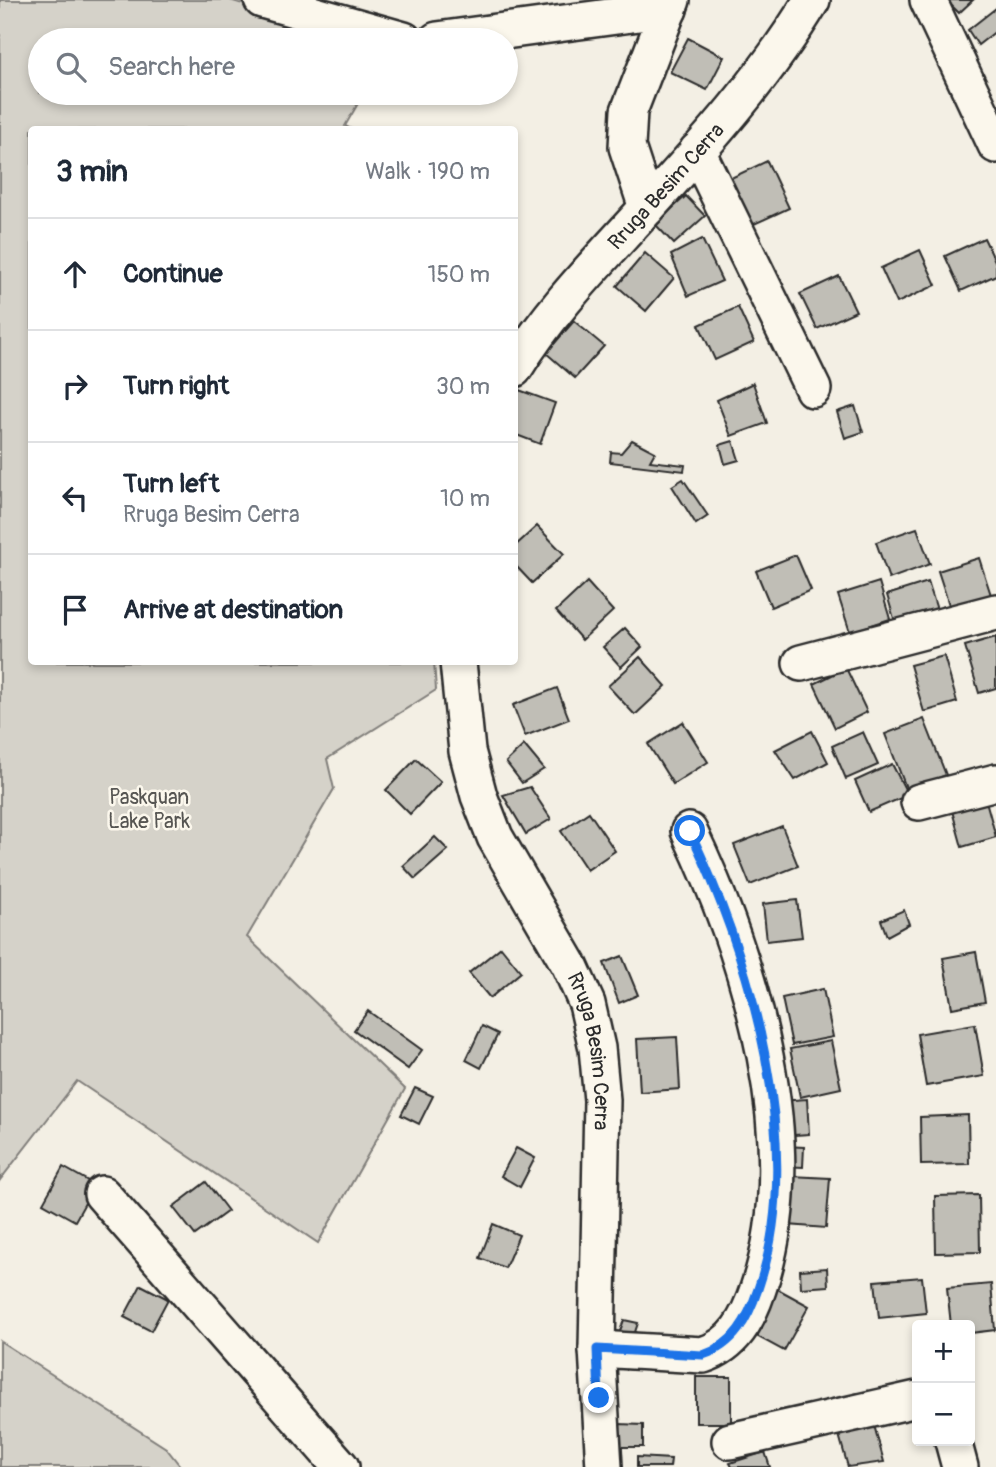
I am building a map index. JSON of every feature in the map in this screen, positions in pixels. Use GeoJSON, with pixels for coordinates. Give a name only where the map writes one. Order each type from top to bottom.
{"type":"FeatureCollection","features":[{"type":"Feature","properties":{"kind":"street"},"geometry":{"type":"LineString","coordinates":[[262,0],[361,28]]}},
{"type":"Feature","properties":{"kind":"street","name":"Rruga Besim Cerra"},"geometry":{"type":"LineString","coordinates":[[518,362],[536,333],[572,288],[647,208],[775,58],[812,0]]}},
{"type":"Feature","properties":{"kind":"street"},"geometry":{"type":"LineString","coordinates":[[928,0],[996,145]]}},
{"type":"Feature","properties":{"kind":"street"},"geometry":{"type":"LineString","coordinates":[[515,28],[670,4],[629,111],[627,147],[647,208]]}},
{"type":"Feature","properties":{"kind":"street"},"geometry":{"type":"LineString","coordinates":[[697,151],[813,389]]}},
{"type":"Feature","properties":{"kind":"street"},"geometry":{"type":"LineString","coordinates":[[801,663],[996,612]]}},
{"type":"Feature","properties":{"kind":"street","name":"Rruga Besim Cerra"},"geometry":{"type":"LineString","coordinates":[[458,665],[467,751],[479,796],[495,837],[570,966],[587,1004],[597,1048],[602,1100],[597,1349],[604,1467]]}},
{"type":"Feature","properties":{"kind":"street"},"geometry":{"type":"LineString","coordinates":[[919,802],[996,782]]}},
{"type":"Feature","properties":{"kind":"street"},"geometry":{"type":"LineString","coordinates":[[597,1349],[703,1355],[719,1350],[744,1322],[771,1253],[778,1182],[770,1086],[740,950],[719,893],[690,831]]}},
{"type":"Feature","properties":{"kind":"street"},"geometry":{"type":"LineString","coordinates":[[102,1194],[341,1467]]}},
{"type":"Feature","properties":{"kind":"street"},"geometry":{"type":"LineString","coordinates":[[730,1441],[912,1400]]}},
{"type":"Feature","properties":{"kind":"street"},"geometry":{"type":"LineString","coordinates":[[954,1446],[960,1467]]}},
{"type":"Feature","properties":{"kind":"green space","name":"Paskquan Lake Park"},"geometry":{"type":"Polygon","coordinates":[[[0,0],[230,0],[320,28],[28,28],[28,105],[357,105],[345,126],[28,126],[28,665],[434,665],[436,690],[327,759],[334,789],[247,937],[405,1089],[318,1243],[77,1081],[0,1180],[0,0]]]}},
{"type":"Feature","properties":{"kind":"green space"},"geometry":{"type":"Polygon","coordinates":[[[0,1341],[166,1448],[181,1467],[0,1467],[0,1341]]]}},
{"type":"Feature","properties":{"kind":"building"},"geometry":{"type":"Polygon","coordinates":[[[946,0],[973,0],[959,13],[946,0]]]}},
{"type":"Feature","properties":{"kind":"building"},"geometry":{"type":"Polygon","coordinates":[[[996,8],[996,31],[978,45],[968,30],[996,8]]]}},
{"type":"Feature","properties":{"kind":"building"},"geometry":{"type":"Polygon","coordinates":[[[688,38],[724,57],[707,90],[670,72],[688,38]]]}},
{"type":"Feature","properties":{"kind":"building"},"geometry":{"type":"Polygon","coordinates":[[[767,161],[789,208],[752,225],[731,178],[767,161]]]}},
{"type":"Feature","properties":{"kind":"building"},"geometry":{"type":"Polygon","coordinates":[[[686,196],[705,216],[674,244],[655,224],[686,196]]]}},
{"type":"Feature","properties":{"kind":"building"},"geometry":{"type":"Polygon","coordinates":[[[984,238],[996,263],[996,275],[961,291],[945,256],[984,238]]]}},
{"type":"Feature","properties":{"kind":"building"},"geometry":{"type":"Polygon","coordinates":[[[702,239],[722,281],[688,296],[671,255],[702,239]]]}},
{"type":"Feature","properties":{"kind":"building"},"geometry":{"type":"Polygon","coordinates":[[[920,250],[936,285],[897,303],[881,268],[920,250]]]}},
{"type":"Feature","properties":{"kind":"building"},"geometry":{"type":"Polygon","coordinates":[[[645,253],[674,278],[646,311],[617,286],[645,253]]]}},
{"type":"Feature","properties":{"kind":"building"},"geometry":{"type":"Polygon","coordinates":[[[839,276],[856,311],[817,329],[800,294],[839,276]]]}},
{"type":"Feature","properties":{"kind":"building"},"geometry":{"type":"Polygon","coordinates":[[[738,307],[754,342],[715,360],[699,325],[738,307]]]}},
{"type":"Feature","properties":{"kind":"building"},"geometry":{"type":"Polygon","coordinates":[[[574,321],[604,346],[575,378],[546,353],[574,321]]]}},
{"type":"Feature","properties":{"kind":"building"},"geometry":{"type":"Polygon","coordinates":[[[753,383],[767,423],[731,436],[717,400],[753,383]]]}},
{"type":"Feature","properties":{"kind":"building"},"geometry":{"type":"Polygon","coordinates":[[[519,390],[555,403],[540,444],[518,436],[519,390]]]}},
{"type":"Feature","properties":{"kind":"building"},"geometry":{"type":"Polygon","coordinates":[[[855,406],[863,432],[845,438],[837,412],[855,406]]]}},
{"type":"Feature","properties":{"kind":"building"},"geometry":{"type":"Polygon","coordinates":[[[632,440],[655,452],[650,461],[685,465],[684,471],[610,462],[611,452],[621,453],[632,440]]]}},
{"type":"Feature","properties":{"kind":"building"},"geometry":{"type":"Polygon","coordinates":[[[733,441],[739,460],[725,464],[720,445],[733,441]]]}},
{"type":"Feature","properties":{"kind":"building"},"geometry":{"type":"Polygon","coordinates":[[[683,479],[708,516],[696,524],[672,486],[683,479]]]}},
{"type":"Feature","properties":{"kind":"building"},"geometry":{"type":"Polygon","coordinates":[[[537,526],[564,554],[532,583],[518,568],[518,543],[537,526]]]}},
{"type":"Feature","properties":{"kind":"building"},"geometry":{"type":"Polygon","coordinates":[[[917,528],[930,564],[889,579],[876,542],[917,528]]]}},
{"type":"Feature","properties":{"kind":"building"},"geometry":{"type":"Polygon","coordinates":[[[796,555],[811,590],[771,607],[756,571],[796,555]]]}},
{"type":"Feature","properties":{"kind":"building"},"geometry":{"type":"Polygon","coordinates":[[[979,558],[991,595],[950,608],[938,571],[979,558]]]}},
{"type":"Feature","properties":{"kind":"building"},"geometry":{"type":"Polygon","coordinates":[[[587,582],[613,611],[582,640],[556,611],[587,582]]]}},
{"type":"Feature","properties":{"kind":"building"},"geometry":{"type":"Polygon","coordinates":[[[879,582],[890,619],[850,632],[838,595],[879,582]]]}},
{"type":"Feature","properties":{"kind":"building"},"geometry":{"type":"Polygon","coordinates":[[[928,582],[940,619],[898,632],[887,595],[928,582]]]}},
{"type":"Feature","properties":{"kind":"building"},"geometry":{"type":"Polygon","coordinates":[[[625,628],[642,647],[621,667],[603,647],[625,628]]]}},
{"type":"Feature","properties":{"kind":"building"},"geometry":{"type":"Polygon","coordinates":[[[996,637],[996,688],[979,693],[965,646],[996,637]]]}},
{"type":"Feature","properties":{"kind":"building"},"geometry":{"type":"Polygon","coordinates":[[[944,656],[957,702],[924,712],[910,665],[944,656]]]}},
{"type":"Feature","properties":{"kind":"building"},"geometry":{"type":"Polygon","coordinates":[[[640,657],[666,686],[635,715],[608,686],[640,657]]]}},
{"type":"Feature","properties":{"kind":"building"},"geometry":{"type":"Polygon","coordinates":[[[846,668],[867,712],[835,728],[814,684],[846,668]]]}},
{"type":"Feature","properties":{"kind":"building"},"geometry":{"type":"Polygon","coordinates":[[[557,688],[569,719],[525,736],[513,705],[557,688]]]}},
{"type":"Feature","properties":{"kind":"building"},"geometry":{"type":"Polygon","coordinates":[[[924,719],[946,775],[907,790],[885,734],[924,719]]]}},
{"type":"Feature","properties":{"kind":"building"},"geometry":{"type":"Polygon","coordinates":[[[683,722],[708,762],[673,784],[648,744],[683,722]]]}},
{"type":"Feature","properties":{"kind":"building"},"geometry":{"type":"Polygon","coordinates":[[[812,731],[828,762],[795,780],[775,750],[812,731]]]}},
{"type":"Feature","properties":{"kind":"building"},"geometry":{"type":"Polygon","coordinates":[[[863,732],[878,765],[846,779],[832,746],[863,732]]]}},
{"type":"Feature","properties":{"kind":"building"},"geometry":{"type":"Polygon","coordinates":[[[524,745],[544,769],[522,783],[506,762],[524,745]]]}},
{"type":"Feature","properties":{"kind":"building"},"geometry":{"type":"Polygon","coordinates":[[[416,759],[441,782],[410,814],[386,790],[416,759]]]}},
{"type":"Feature","properties":{"kind":"building"},"geometry":{"type":"Polygon","coordinates":[[[892,764],[908,795],[869,812],[855,781],[892,764]]]}},
{"type":"Feature","properties":{"kind":"building"},"geometry":{"type":"Polygon","coordinates":[[[530,787],[551,819],[526,834],[503,795],[530,787]]]}},
{"type":"Feature","properties":{"kind":"building"},"geometry":{"type":"Polygon","coordinates":[[[983,790],[996,837],[962,847],[949,800],[983,790]]]}},
{"type":"Feature","properties":{"kind":"building"},"geometry":{"type":"Polygon","coordinates":[[[589,812],[615,851],[587,870],[561,831],[589,812]]]}},
{"type":"Feature","properties":{"kind":"building"},"geometry":{"type":"Polygon","coordinates":[[[782,826],[798,866],[750,885],[734,845],[782,826]]]}},
{"type":"Feature","properties":{"kind":"building"},"geometry":{"type":"Polygon","coordinates":[[[435,837],[448,850],[415,879],[403,866],[435,837]]]}},
{"type":"Feature","properties":{"kind":"building"},"geometry":{"type":"Polygon","coordinates":[[[797,900],[802,937],[767,941],[763,904],[797,900]]]}},
{"type":"Feature","properties":{"kind":"building"},"geometry":{"type":"Polygon","coordinates":[[[904,910],[909,924],[887,936],[881,920],[904,910]]]}},
{"type":"Feature","properties":{"kind":"building"},"geometry":{"type":"Polygon","coordinates":[[[501,947],[521,972],[490,998],[469,973],[501,947]]]}},
{"type":"Feature","properties":{"kind":"building"},"geometry":{"type":"Polygon","coordinates":[[[976,952],[985,1002],[952,1008],[943,958],[976,952]]]}},
{"type":"Feature","properties":{"kind":"building"},"geometry":{"type":"Polygon","coordinates":[[[622,956],[638,995],[619,1003],[604,963],[622,956]]]}},
{"type":"Feature","properties":{"kind":"building"},"geometry":{"type":"Polygon","coordinates":[[[823,989],[833,1037],[792,1045],[782,998],[823,989]]]}},
{"type":"Feature","properties":{"kind":"building"},"geometry":{"type":"Polygon","coordinates":[[[368,1011],[422,1050],[408,1069],[354,1030],[368,1011]]]}},
{"type":"Feature","properties":{"kind":"building"},"geometry":{"type":"Polygon","coordinates":[[[975,1024],[984,1076],[926,1086],[917,1034],[975,1024]]]}},
{"type":"Feature","properties":{"kind":"building"},"geometry":{"type":"Polygon","coordinates":[[[482,1026],[498,1034],[481,1068],[466,1060],[482,1026]]]}},
{"type":"Feature","properties":{"kind":"building"},"geometry":{"type":"Polygon","coordinates":[[[677,1037],[680,1089],[640,1092],[637,1039],[677,1037]]]}},
{"type":"Feature","properties":{"kind":"building"},"geometry":{"type":"Polygon","coordinates":[[[831,1041],[841,1088],[800,1097],[790,1049],[831,1041]]]}},
{"type":"Feature","properties":{"kind":"building"},"geometry":{"type":"Polygon","coordinates":[[[415,1088],[433,1096],[419,1124],[401,1115],[415,1088]]]}},
{"type":"Feature","properties":{"kind":"building"},"geometry":{"type":"Polygon","coordinates":[[[807,1099],[809,1134],[780,1136],[779,1101],[807,1099]]]}},
{"type":"Feature","properties":{"kind":"building"},"geometry":{"type":"Polygon","coordinates":[[[968,1115],[969,1164],[921,1165],[920,1117],[968,1115]]]}},
{"type":"Feature","properties":{"kind":"building"},"geometry":{"type":"Polygon","coordinates":[[[784,1146],[804,1147],[803,1167],[782,1166],[784,1146]]]}},
{"type":"Feature","properties":{"kind":"building"},"geometry":{"type":"Polygon","coordinates":[[[516,1148],[535,1158],[520,1187],[501,1176],[516,1148]]]}},
{"type":"Feature","properties":{"kind":"building"},"geometry":{"type":"Polygon","coordinates":[[[63,1167],[95,1185],[75,1221],[43,1203],[63,1167]]]}},
{"type":"Feature","properties":{"kind":"building"},"geometry":{"type":"Polygon","coordinates":[[[791,1176],[830,1178],[826,1228],[788,1225],[791,1176]]]}},
{"type":"Feature","properties":{"kind":"building"},"geometry":{"type":"Polygon","coordinates":[[[206,1182],[228,1211],[195,1235],[173,1207],[206,1182]]]}},
{"type":"Feature","properties":{"kind":"building"},"geometry":{"type":"Polygon","coordinates":[[[979,1195],[980,1252],[936,1253],[935,1196],[979,1195]]]}},
{"type":"Feature","properties":{"kind":"building"},"geometry":{"type":"Polygon","coordinates":[[[493,1224],[519,1235],[505,1268],[480,1258],[493,1224]]]}},
{"type":"Feature","properties":{"kind":"building"},"geometry":{"type":"Polygon","coordinates":[[[827,1268],[828,1286],[801,1288],[800,1270],[827,1268]]]}},
{"type":"Feature","properties":{"kind":"building"},"geometry":{"type":"Polygon","coordinates":[[[922,1277],[926,1313],[879,1318],[875,1281],[922,1277]]]}},
{"type":"Feature","properties":{"kind":"building"},"geometry":{"type":"Polygon","coordinates":[[[991,1284],[995,1330],[975,1332],[975,1320],[950,1320],[947,1288],[991,1284]]]}},
{"type":"Feature","properties":{"kind":"building"},"geometry":{"type":"Polygon","coordinates":[[[141,1285],[168,1299],[151,1331],[124,1317],[141,1285]]]}},
{"type":"Feature","properties":{"kind":"building"},"geometry":{"type":"Polygon","coordinates":[[[776,1288],[809,1306],[784,1351],[751,1333],[776,1288]]]}},
{"type":"Feature","properties":{"kind":"building"},"geometry":{"type":"Polygon","coordinates":[[[624,1320],[638,1323],[634,1335],[620,1331],[624,1320]]]}},
{"type":"Feature","properties":{"kind":"building"},"geometry":{"type":"Polygon","coordinates":[[[696,1377],[731,1377],[731,1423],[696,1423],[696,1377]]]}},
{"type":"Feature","properties":{"kind":"building"},"geometry":{"type":"Polygon","coordinates":[[[871,1414],[884,1462],[848,1467],[836,1424],[871,1414]]]}},
{"type":"Feature","properties":{"kind":"building"},"geometry":{"type":"Polygon","coordinates":[[[619,1424],[643,1425],[643,1447],[619,1447],[619,1424]]]}},
{"type":"Feature","properties":{"kind":"building"},"geometry":{"type":"Polygon","coordinates":[[[765,1452],[770,1467],[732,1467],[730,1463],[765,1452]]]}},
{"type":"Feature","properties":{"kind":"building"},"geometry":{"type":"Polygon","coordinates":[[[637,1457],[671,1459],[670,1467],[637,1467],[637,1457]]]}},
{"type":"Feature","properties":{"kind":"route"},"geometry":{"type":"LineString","coordinates":[[599,1398],[597,1349],[658,1350],[703,1355],[719,1350],[732,1339],[744,1322],[771,1253],[778,1182],[770,1086],[740,950],[719,893],[690,831]]}}]}
